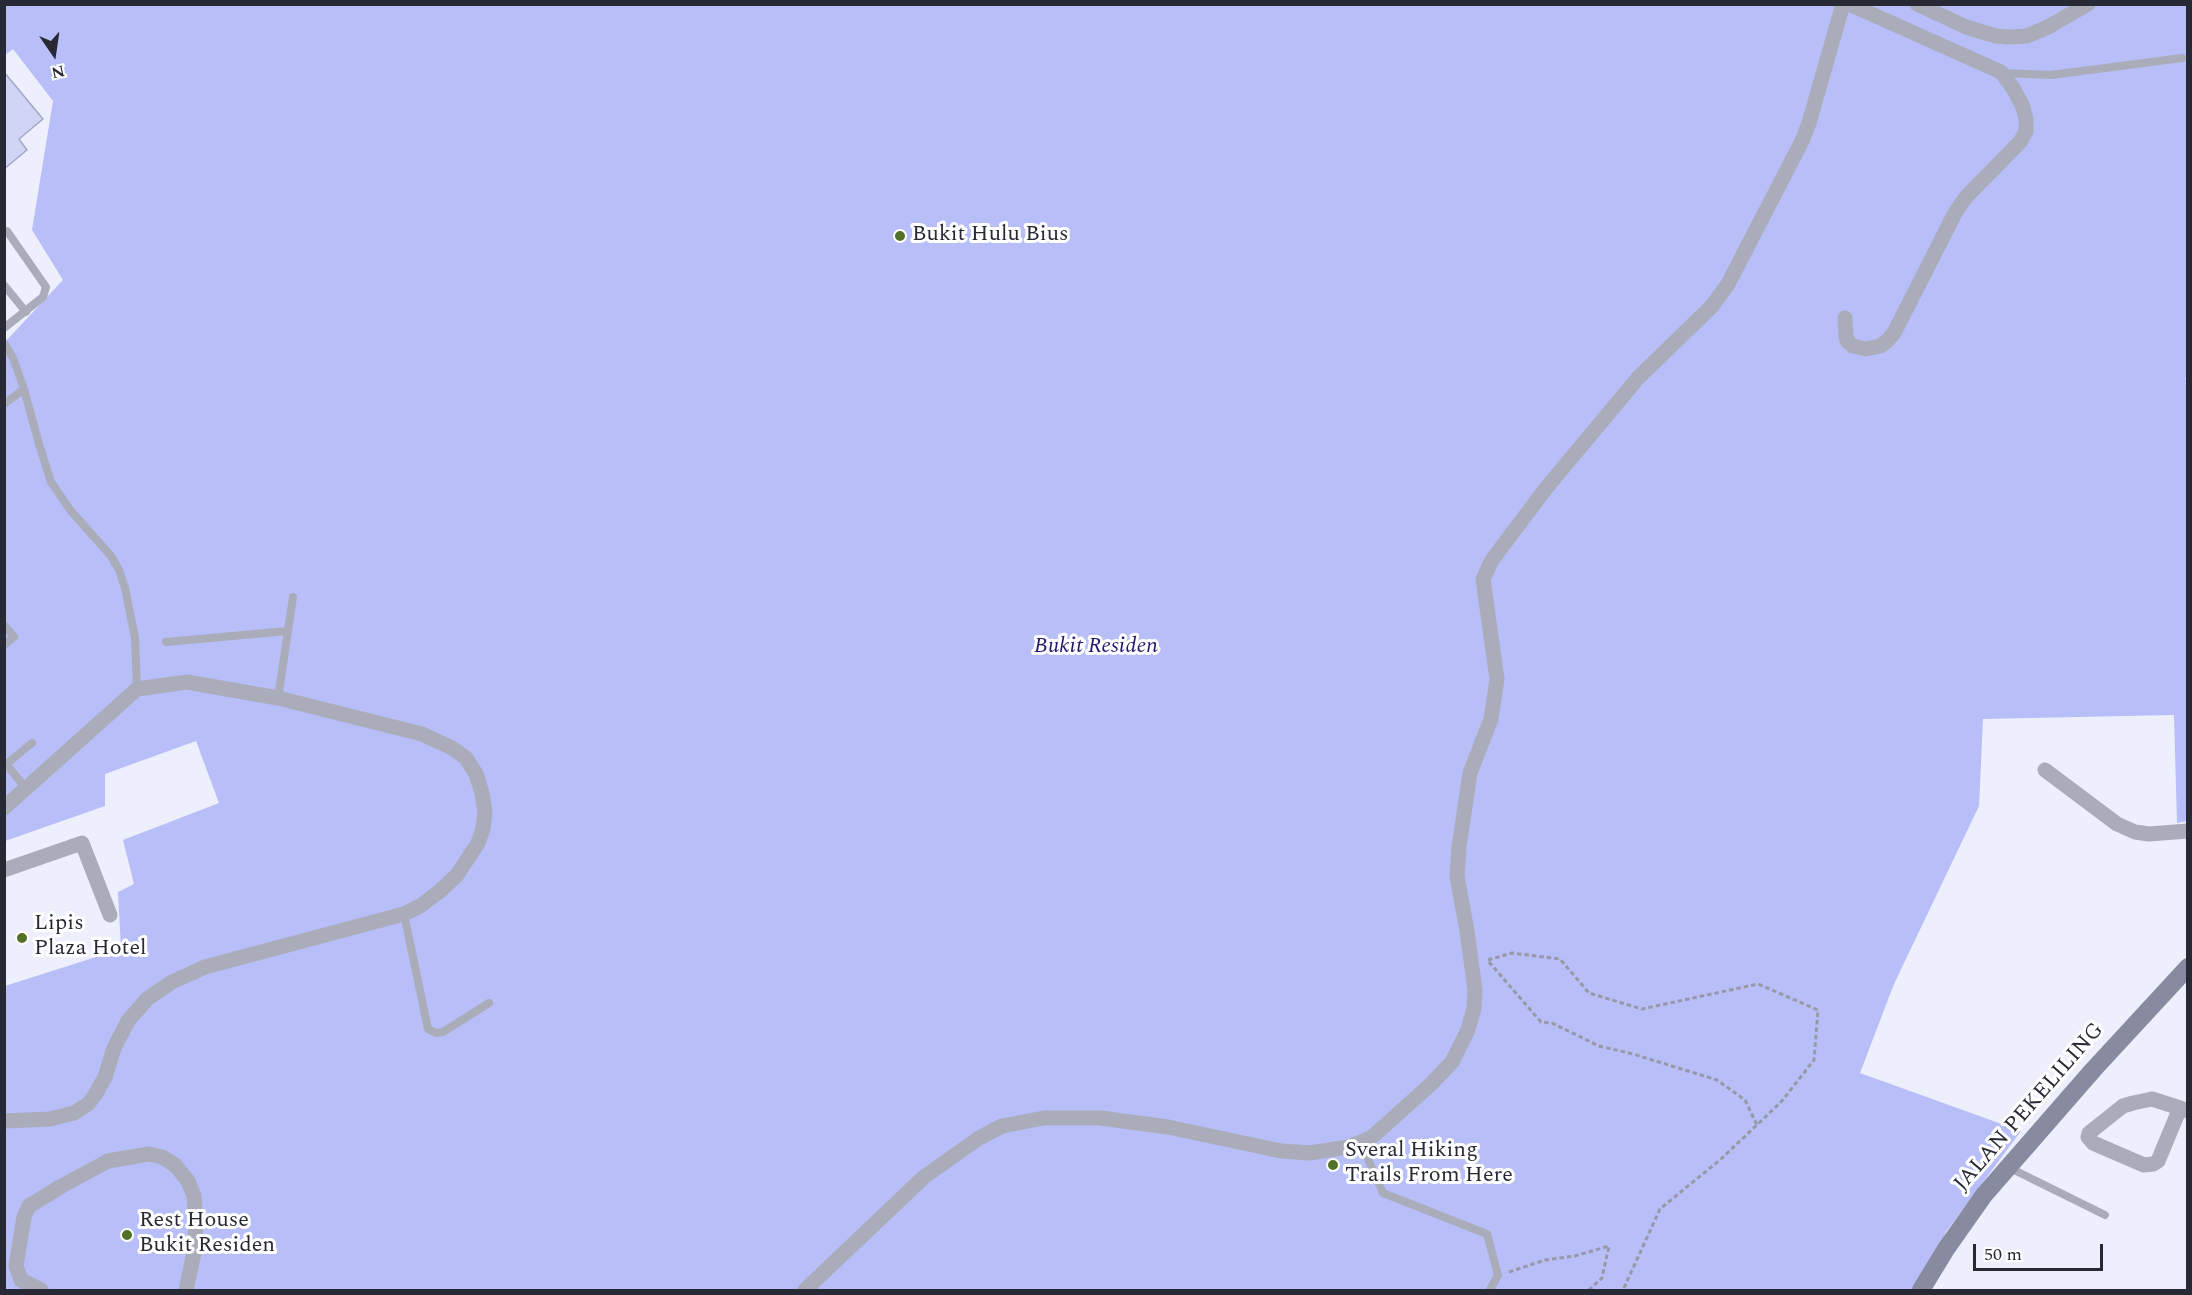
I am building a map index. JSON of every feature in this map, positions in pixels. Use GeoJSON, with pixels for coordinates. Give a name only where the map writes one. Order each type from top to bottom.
{"type":"FeatureCollection","features":[{"type":"Feature","properties":{"kind":"street"},"geometry":{"type":"LineString","coordinates":[[806,1290],[924,1177],[979,1138],[1002,1126],[1044,1118],[1100,1118],[1168,1127],[1281,1151],[1310,1153],[1361,1143],[1371,1138],[1423,1092],[1452,1062],[1468,1030],[1474,1008],[1475,990],[1457,876],[1459,847],[1470,773],[1491,719],[1497,679],[1483,579],[1492,560],[1533,505],[1615,405],[1638,378],[1712,306],[1728,284],[1802,141],[1844,4]]}},
{"type":"Feature","properties":{"kind":"street"},"geometry":{"type":"LineString","coordinates":[[1845,318],[1846,337],[1853,346],[1866,349],[1886,342],[1894,333],[1955,213],[1966,197],[2020,142],[2026,131],[2023,108],[2013,88],[2001,72],[1849,4]]}},
{"type":"Feature","properties":{"kind":"street"},"geometry":{"type":"LineString","coordinates":[[1917,4],[1966,27],[1996,36],[2009,37],[2027,36],[2088,4]]}},
{"type":"Feature","properties":{"kind":"street"},"geometry":{"type":"LineString","coordinates":[[4,808],[137,689],[187,682],[278,698],[422,734],[452,748],[466,758],[476,774],[485,812],[478,843],[457,875],[420,906],[404,914],[205,968],[172,982],[147,999],[128,1021],[114,1048],[105,1077],[88,1104],[74,1113],[50,1119],[4,1121]]}},
{"type":"Feature","properties":{"kind":"street"},"geometry":{"type":"LineString","coordinates":[[2045,770],[2117,824],[2135,832],[2149,834],[2187,831]]}},
{"type":"Feature","properties":{"kind":"street"},"geometry":{"type":"LineString","coordinates":[[4,870],[82,843],[110,915]]}},
{"type":"Feature","properties":{"kind":"street","name":"JALAN PEKELILING"},"geometry":{"type":"LineString","coordinates":[[1921,1290],[1984,1195],[2187,967]]}},
{"type":"Feature","properties":{"kind":"street"},"geometry":{"type":"LineString","coordinates":[[2152,1099],[2184,1110],[2155,1164],[2144,1164],[2093,1143],[2088,1137],[2089,1133],[2123,1106],[2133,1103],[2152,1099]]}},
{"type":"Feature","properties":{"kind":"street"},"geometry":{"type":"LineString","coordinates":[[42,1290],[21,1280],[16,1266],[24,1217],[29,1206],[108,1161],[148,1154],[162,1157],[175,1165],[188,1181],[194,1196],[196,1223],[194,1253],[186,1290]]}},
{"type":"Feature","properties":{"kind":"lane"},"geometry":{"type":"LineString","coordinates":[[2001,72],[2051,75],[2182,58]]}},
{"type":"Feature","properties":{"kind":"lane"},"geometry":{"type":"LineString","coordinates":[[4,231],[7,231],[46,286],[43,297],[4,327]]}},
{"type":"Feature","properties":{"kind":"lane"},"geometry":{"type":"LineString","coordinates":[[4,285],[26,312]]}},
{"type":"Feature","properties":{"kind":"lane"},"geometry":{"type":"LineString","coordinates":[[4,343],[13,358],[24,389],[51,482],[71,511],[111,556],[119,570],[135,638],[137,689]]}},
{"type":"Feature","properties":{"kind":"lane"},"geometry":{"type":"LineString","coordinates":[[4,404],[24,389]]}},
{"type":"Feature","properties":{"kind":"lane"},"geometry":{"type":"LineString","coordinates":[[278,698],[293,597]]}},
{"type":"Feature","properties":{"kind":"lane"},"geometry":{"type":"LineString","coordinates":[[4,625],[14,637],[4,645]]}},
{"type":"Feature","properties":{"kind":"lane"},"geometry":{"type":"LineString","coordinates":[[166,642],[288,631]]}},
{"type":"Feature","properties":{"kind":"lane"},"geometry":{"type":"LineString","coordinates":[[27,789],[6,766],[32,743]]}},
{"type":"Feature","properties":{"kind":"lane"},"geometry":{"type":"LineString","coordinates":[[404,914],[428,1029],[436,1033],[443,1032],[489,1003]]}},
{"type":"Feature","properties":{"kind":"lane"},"geometry":{"type":"LineString","coordinates":[[1361,1143],[1383,1193],[1487,1234],[1498,1275],[1490,1290]]}},
{"type":"Feature","properties":{"kind":"lane"},"geometry":{"type":"LineString","coordinates":[[2008,1167],[2105,1215]]}},
{"type":"Feature","properties":{"kind":"path"},"geometry":{"type":"LineString","coordinates":[[1472,964],[1512,954],[1560,959],[1589,993],[1642,1009],[1758,984],[1818,1010],[1814,1060],[1781,1102],[1721,1159],[1660,1209],[1623,1290]]}},
{"type":"Feature","properties":{"kind":"path"},"geometry":{"type":"LineString","coordinates":[[1487,960],[1540,1022],[1552,1023],[1599,1046],[1717,1080],[1745,1100],[1757,1125]]}},
{"type":"Feature","properties":{"kind":"path"},"geometry":{"type":"LineString","coordinates":[[1498,1275],[1545,1260],[1575,1256],[1609,1246],[1602,1278],[1589,1290]]}},
{"type":"Feature","properties":{"kind":"green space","name":"Bukit Residen"},"geometry":{"type":"Polygon","coordinates":[[[5,5],[2187,5],[2188,375],[2185,379],[2188,380],[2187,821],[2177,823],[2174,715],[1983,719],[1979,806],[1894,984],[1860,1073],[2021,1131],[1946,1232],[1921,1290],[5,1290],[5,986],[121,949],[118,892],[134,884],[123,840],[219,803],[196,741],[105,774],[105,806],[5,841],[5,342],[63,280],[32,230],[53,101],[13,49],[5,55],[5,5]]]}},
{"type":"Feature","properties":{"kind":"building"},"geometry":{"type":"Polygon","coordinates":[[[4,72],[43,119],[19,139],[27,150],[4,169],[4,72]]]}},
{"type":"Feature","properties":{"kind":"place","name":"Bukit Hulu Bius"},"geometry":{"type":"Point","coordinates":[900,236]}},
{"type":"Feature","properties":{"kind":"place","name":"Lipis Plaza Hotel"},"geometry":{"type":"Point","coordinates":[22,938]}},
{"type":"Feature","properties":{"kind":"place","name":"Sveral Hiking Trails From Here"},"geometry":{"type":"Point","coordinates":[1333,1165]}},
{"type":"Feature","properties":{"kind":"place","name":"Rest House Bukit Residen"},"geometry":{"type":"Point","coordinates":[127,1235]}}]}
